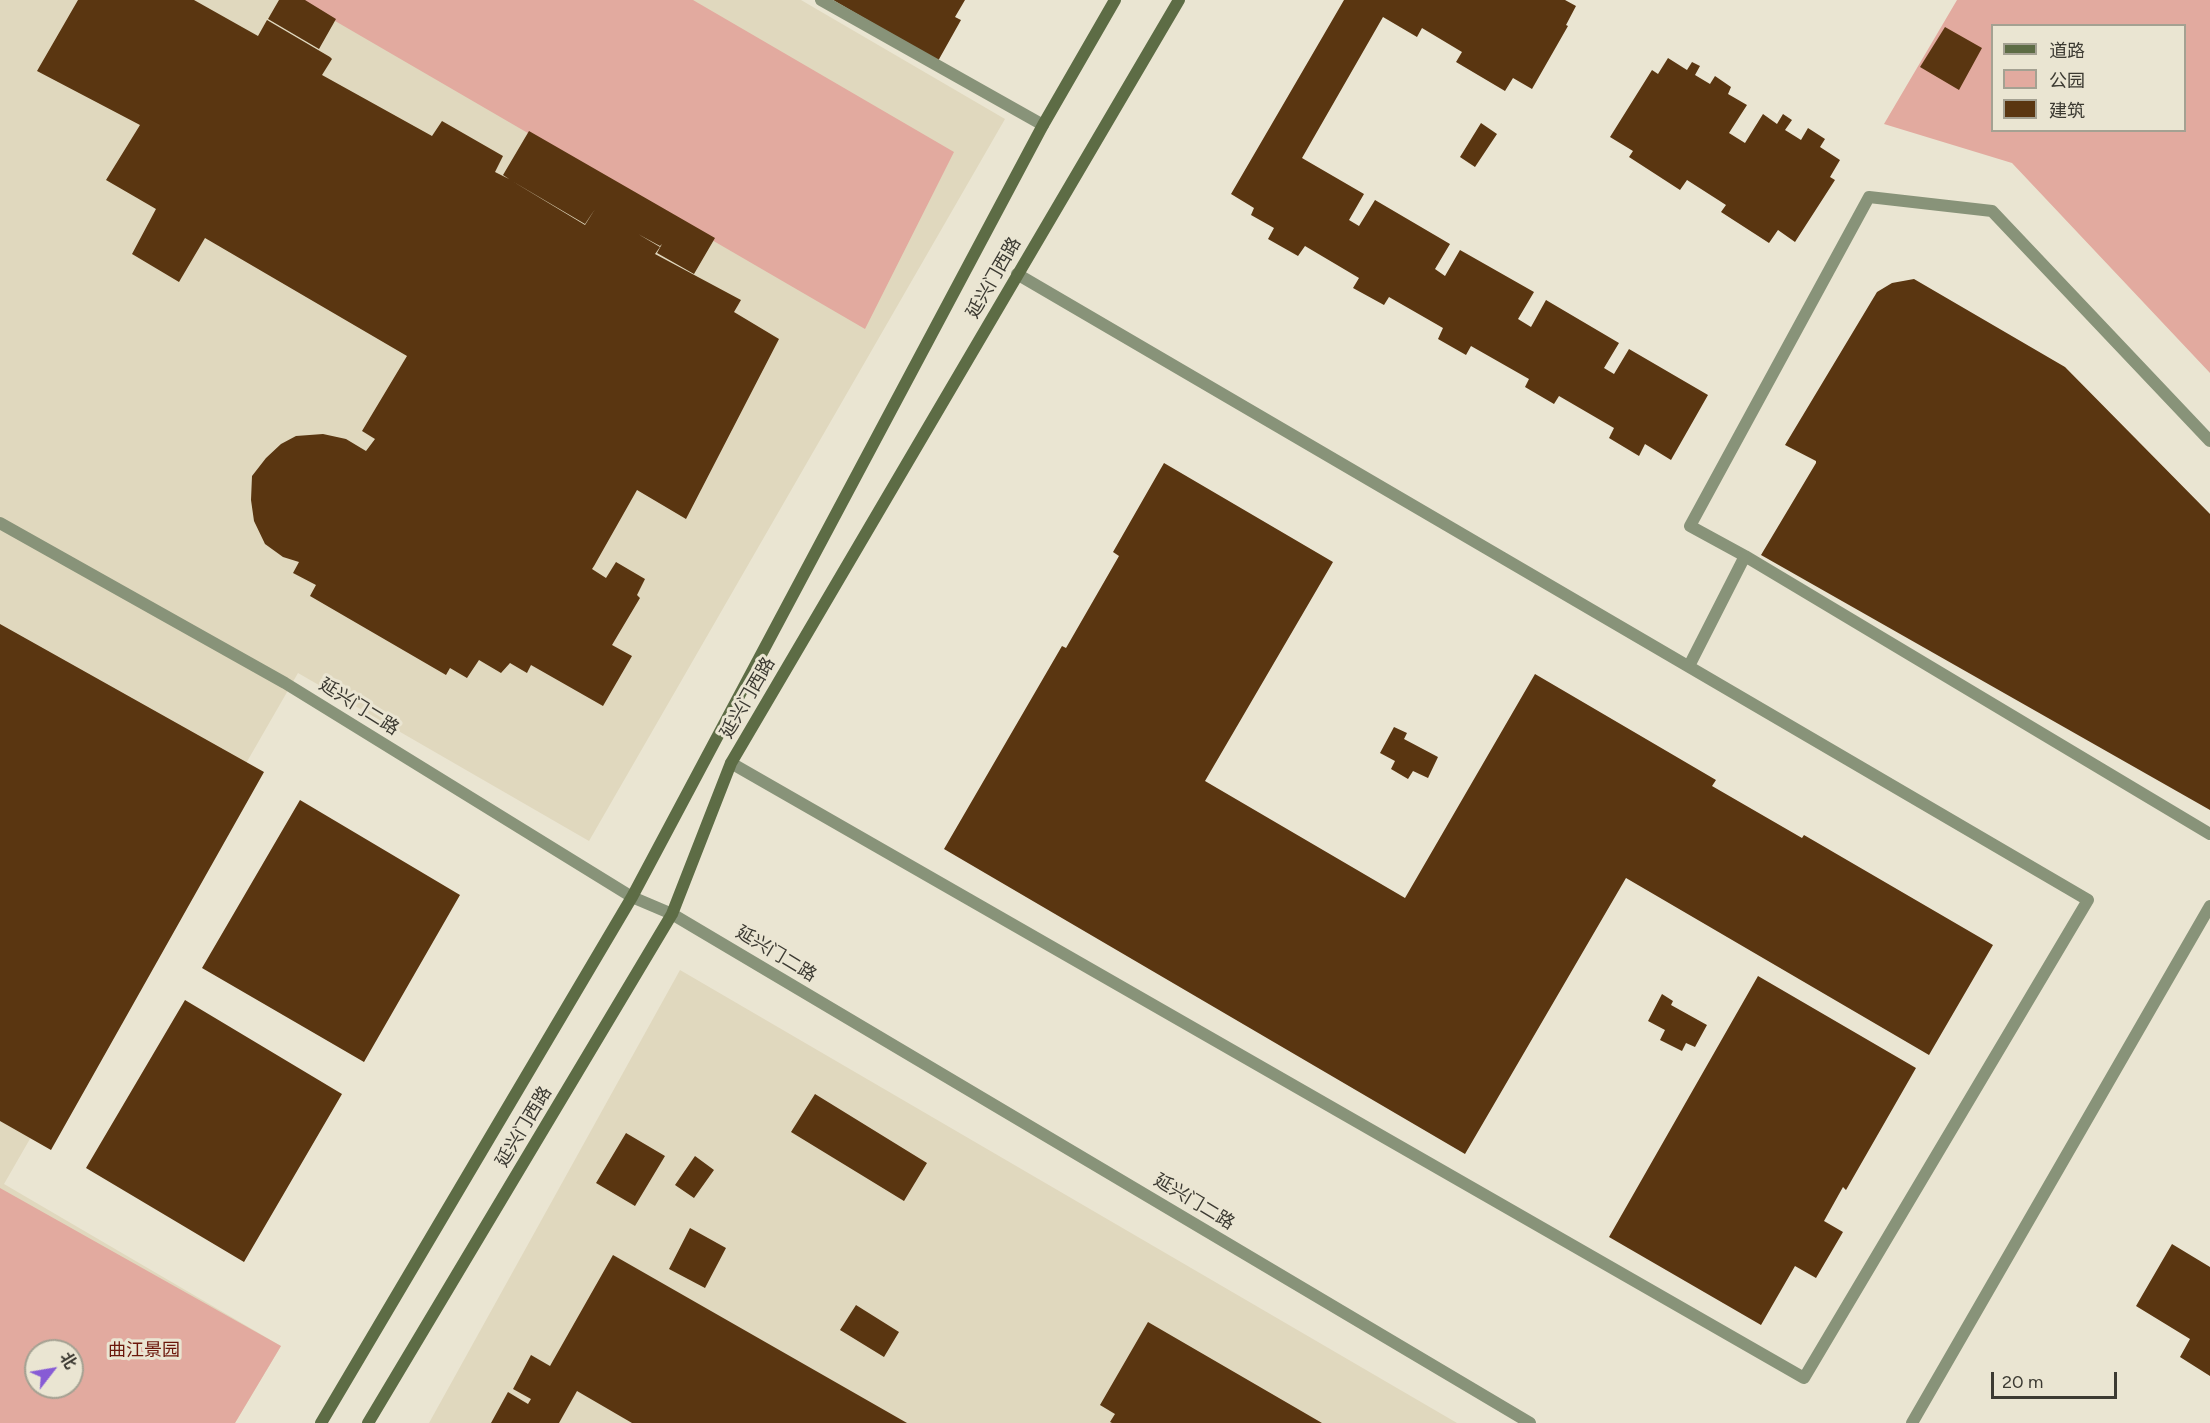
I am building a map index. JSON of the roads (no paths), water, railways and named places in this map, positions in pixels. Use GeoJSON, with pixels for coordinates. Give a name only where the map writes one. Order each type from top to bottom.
{"type":"FeatureCollection","features":[{"type":"Feature","properties":{"kind":"street"},"geometry":{"type":"LineString","coordinates":[[821,0],[1042,125]]}},
{"type":"Feature","properties":{"kind":"street","name":"延兴门西路"},"geometry":{"type":"LineString","coordinates":[[321,1423],[632,897],[1042,125],[1115,0]]}},
{"type":"Feature","properties":{"kind":"street","name":"延兴门西路"},"geometry":{"type":"LineString","coordinates":[[368,1423],[672,914],[731,763],[1179,0]]}},
{"type":"Feature","properties":{"kind":"street"},"geometry":{"type":"LineString","coordinates":[[2210,441],[1992,211],[1869,197],[1690,526],[1745,556],[2210,834]]}},
{"type":"Feature","properties":{"kind":"street"},"geometry":{"type":"LineString","coordinates":[[731,763],[1804,1378],[2088,900],[1017,274]]}},
{"type":"Feature","properties":{"kind":"street","name":"延兴门二路"},"geometry":{"type":"LineString","coordinates":[[0,524],[285,683],[632,897],[672,914],[1530,1423]]}},
{"type":"Feature","properties":{"kind":"street"},"geometry":{"type":"LineString","coordinates":[[1689,666],[1745,556]]}},
{"type":"Feature","properties":{"kind":"street"},"geometry":{"type":"LineString","coordinates":[[1912,1423],[2210,906]]}},
{"type":"Feature","properties":{"kind":"park label","name":"曲江景园"},"geometry":{"type":"Point","coordinates":[144,1351]}}]}
